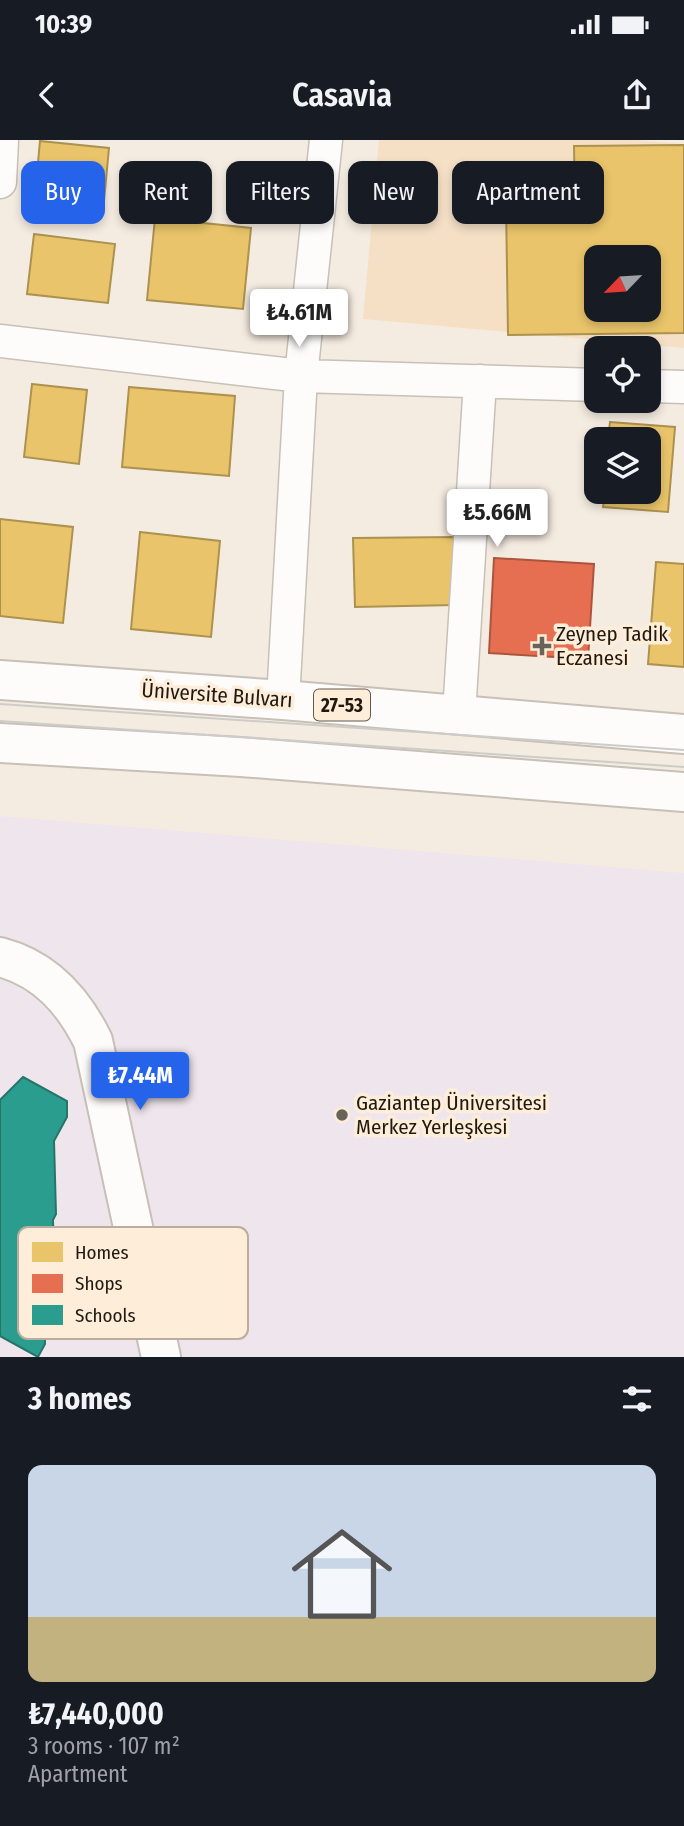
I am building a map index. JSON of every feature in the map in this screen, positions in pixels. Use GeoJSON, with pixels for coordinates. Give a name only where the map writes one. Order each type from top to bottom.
{"type":"FeatureCollection","features":[{"type":"Feature","properties":{"kind":"main road","name":"Üniversite Bulvarı"},"geometry":{"type":"LineString","coordinates":[[0,680],[283,700],[684,734]]}},
{"type":"Feature","properties":{"kind":"main road"},"geometry":{"type":"LineString","coordinates":[[0,743],[241,757],[684,792]]}},
{"type":"Feature","properties":{"kind":"main road"},"geometry":{"type":"LineString","coordinates":[[0,957],[27,966],[48,980],[67,998],[82,1018],[93,1041],[133,1227]]}},
{"type":"Feature","properties":{"kind":"main road"},"geometry":{"type":"LineString","coordinates":[[157,1339],[161,1357]]}},
{"type":"Feature","properties":{"kind":"street"},"geometry":{"type":"LineString","coordinates":[[0,182],[2,140]]}},
{"type":"Feature","properties":{"kind":"street"},"geometry":{"type":"LineString","coordinates":[[283,700],[301,376],[327,140]]}},
{"type":"Feature","properties":{"kind":"street"},"geometry":{"type":"LineString","coordinates":[[0,341],[301,376],[584,385]]}},
{"type":"Feature","properties":{"kind":"street"},"geometry":{"type":"LineString","coordinates":[[460,714],[480,382]]}},
{"type":"Feature","properties":{"kind":"street"},"geometry":{"type":"LineString","coordinates":[[661,386],[684,387]]}},
{"type":"Feature","properties":{"kind":"shaded area"},"geometry":{"type":"Polygon","coordinates":[[[379,140],[635,140],[684,144],[684,348],[661,346],[661,336],[584,336],[584,339],[363,319],[371,224],[438,224],[438,161],[377,161],[379,140]]]}},
{"type":"Feature","properties":{"kind":"shaded area","name":"Gaziantep Üniversitesi Merkez Yerleşkesi"},"geometry":{"type":"Polygon","coordinates":[[[0,816],[684,873],[684,1357],[0,1357],[0,816]]]}},
{"type":"Feature","properties":{"kind":"building: Homes"},"geometry":{"type":"Polygon","coordinates":[[[40,141],[109,148],[105,190],[105,161],[38,161],[40,141]]]}},
{"type":"Feature","properties":{"kind":"building: Homes"},"geometry":{"type":"Polygon","coordinates":[[[684,145],[684,333],[508,335],[506,224],[604,224],[604,161],[574,161],[574,146],[684,145]]]}},
{"type":"Feature","properties":{"kind":"building: Homes"},"geometry":{"type":"Polygon","coordinates":[[[154,224],[212,224],[251,228],[243,309],[147,300],[154,224]]]}},
{"type":"Feature","properties":{"kind":"building: Homes"},"geometry":{"type":"Polygon","coordinates":[[[34,234],[115,244],[108,303],[27,294],[34,234]]]}},
{"type":"Feature","properties":{"kind":"building: Homes"},"geometry":{"type":"Polygon","coordinates":[[[32,384],[87,390],[79,464],[24,457],[32,384]]]}},
{"type":"Feature","properties":{"kind":"building: Homes"},"geometry":{"type":"Polygon","coordinates":[[[129,387],[235,396],[229,476],[122,467],[129,387]]]}},
{"type":"Feature","properties":{"kind":"building: Homes"},"geometry":{"type":"Polygon","coordinates":[[[610,422],[675,427],[668,512],[603,507],[603,504],[661,504],[661,427],[609,427],[610,422]]]}},
{"type":"Feature","properties":{"kind":"building: Homes"},"geometry":{"type":"Polygon","coordinates":[[[0,519],[73,527],[63,623],[0,616],[0,519]]]}},
{"type":"Feature","properties":{"kind":"building: Homes"},"geometry":{"type":"Polygon","coordinates":[[[140,532],[220,541],[211,637],[131,629],[140,532]]]}},
{"type":"Feature","properties":{"kind":"building: Homes"},"geometry":{"type":"Polygon","coordinates":[[[454,537],[455,605],[355,607],[353,538],[454,537]]]}},
{"type":"Feature","properties":{"kind":"building: Homes"},"geometry":{"type":"Polygon","coordinates":[[[656,562],[684,564],[684,667],[648,664],[656,562]]]}},
{"type":"Feature","properties":{"kind":"building: Shops"},"geometry":{"type":"Polygon","coordinates":[[[494,558],[594,564],[588,659],[489,653],[494,558]]]}},
{"type":"Feature","properties":{"kind":"building: Schools"},"geometry":{"type":"Polygon","coordinates":[[[23,1077],[67,1101],[67,1117],[54,1141],[56,1214],[53,1227],[18,1227],[18,1339],[45,1339],[38,1357],[0,1336],[0,1100],[23,1077]]]}},
{"type":"Feature","properties":{"kind":"tram line"},"geometry":{"type":"LineString","coordinates":[[0,704],[684,750]]}},
{"type":"Feature","properties":{"kind":"tram line"},"geometry":{"type":"LineString","coordinates":[[0,721],[684,767]]}},
{"type":"Feature","properties":{"kind":"place","name":"Zeynep Tadik Eczanesi"},"geometry":{"type":"Point","coordinates":[542,646]}},
{"type":"Feature","properties":{"kind":"place","name":"Gaziantep Üniversitesi Merkez Yerleşkesi"},"geometry":{"type":"Point","coordinates":[342,1115]}}]}
